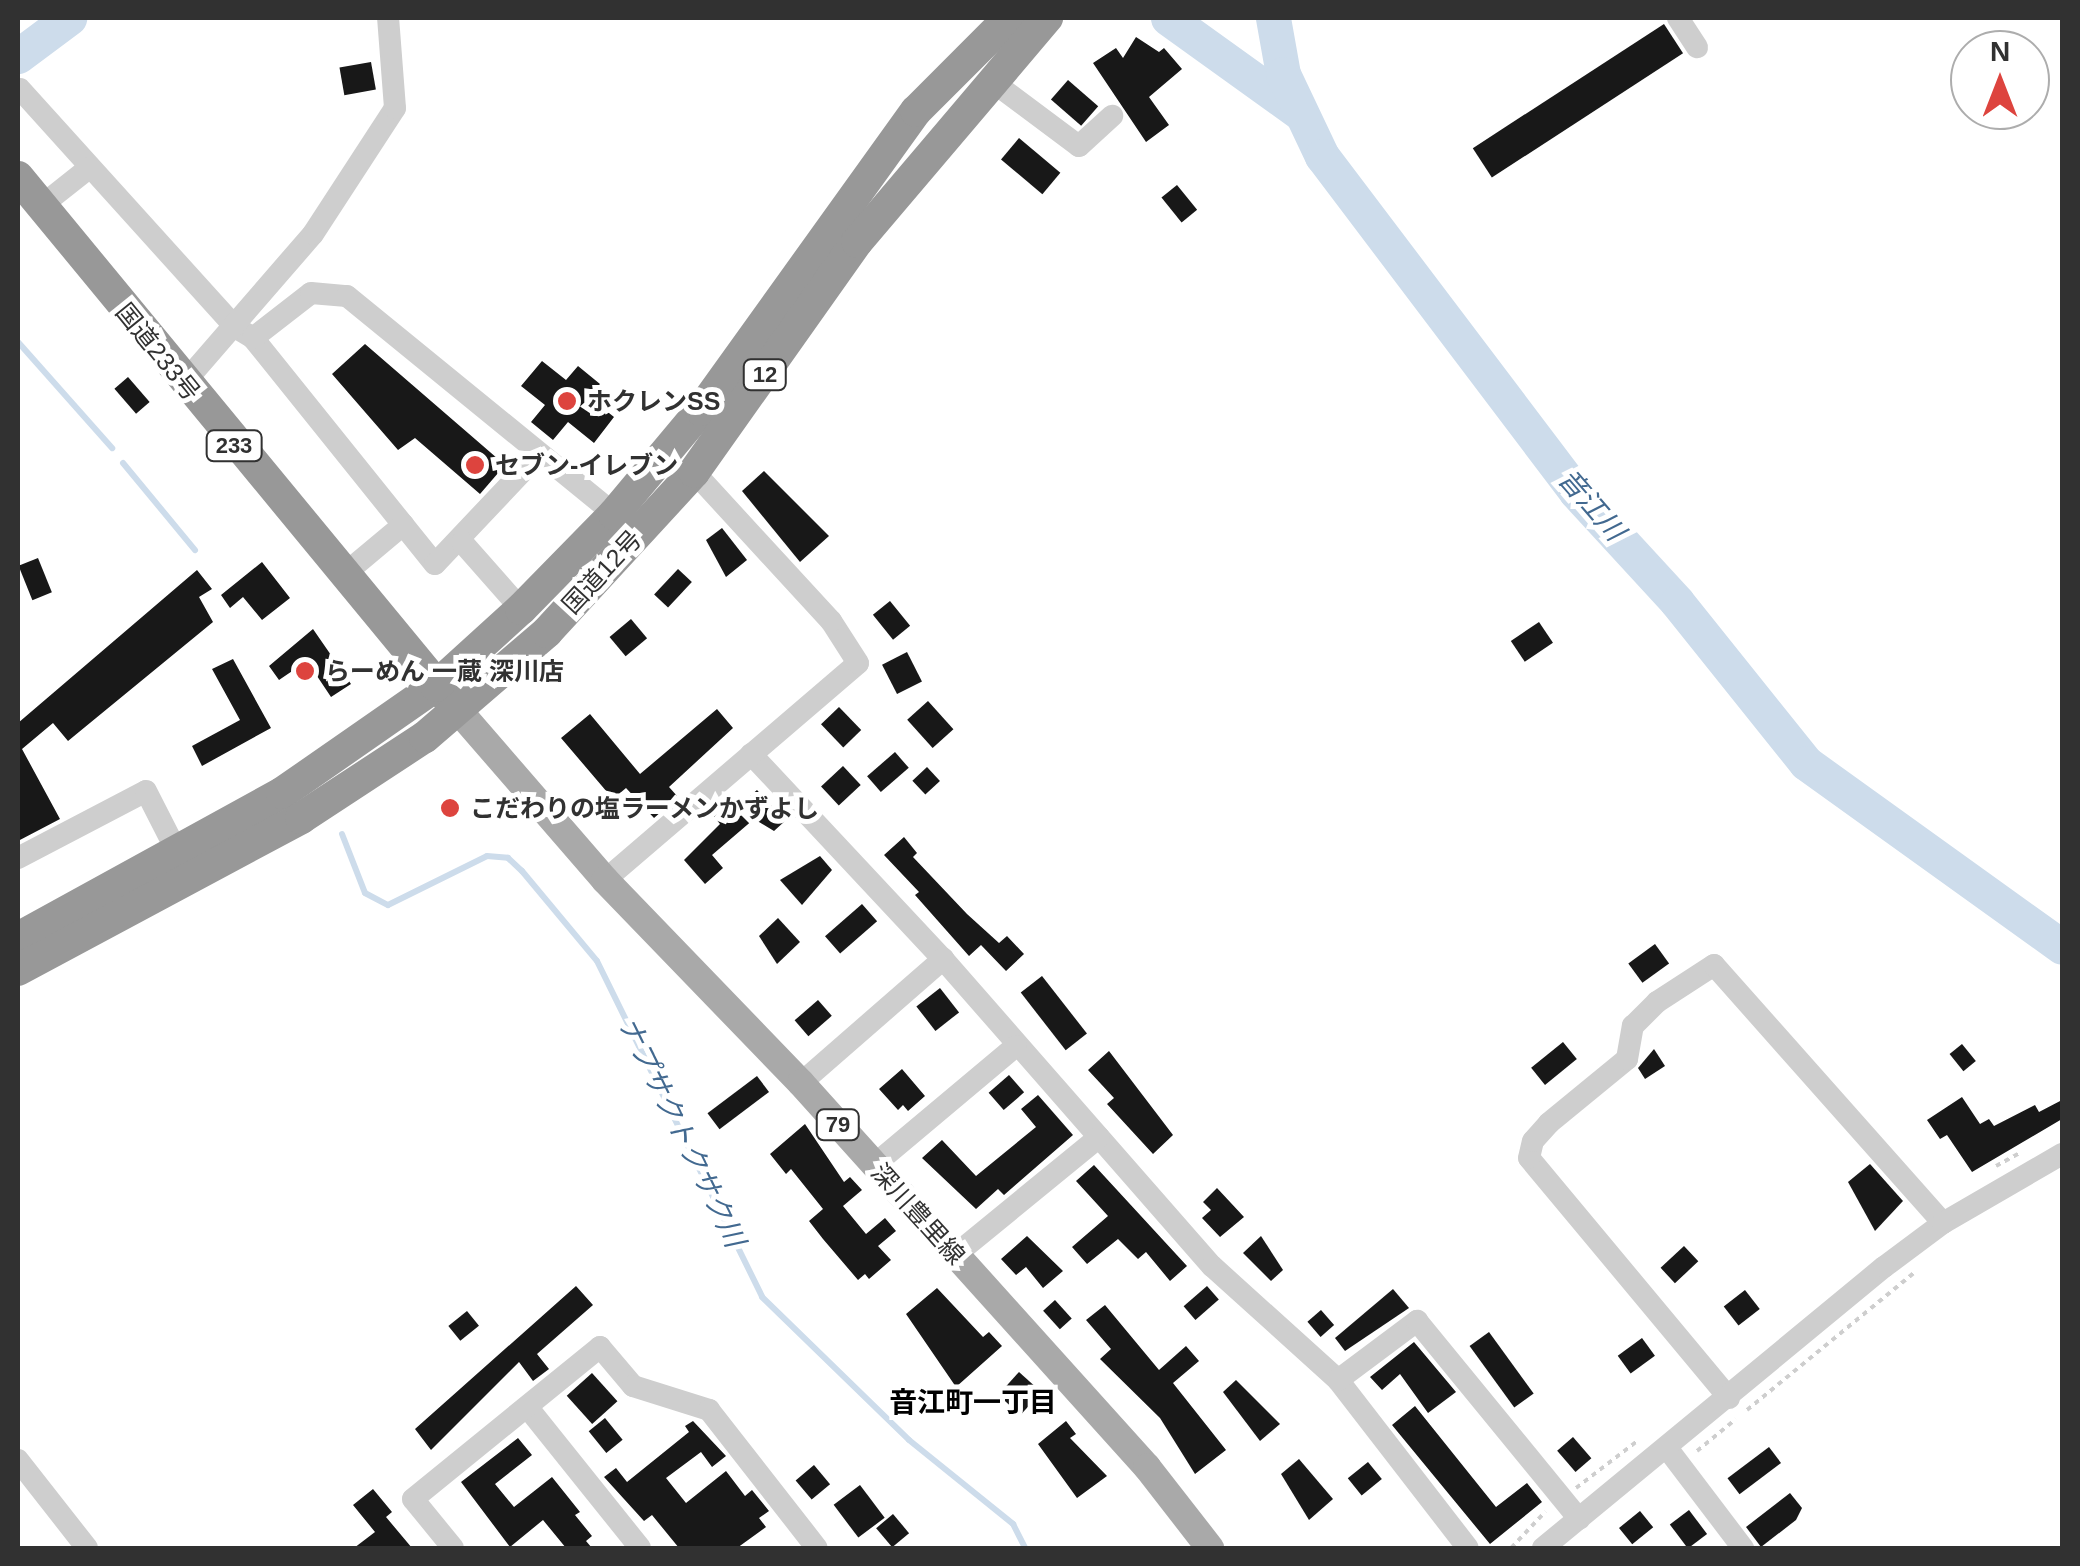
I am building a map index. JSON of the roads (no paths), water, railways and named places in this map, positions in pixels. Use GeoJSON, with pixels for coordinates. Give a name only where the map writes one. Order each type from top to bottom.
{"type":"FeatureCollection","features":[{"type":"Feature","properties":{"kind":"highway","name":"国道12号"},"geometry":{"type":"LineString","coordinates":[[18,970],[302,818],[447,697],[521,609],[614,514],[701,410],[916,111],[1008,18]]}},
{"type":"Feature","properties":{"kind":"highway","name":"国道12号"},"geometry":{"type":"LineString","coordinates":[[18,938],[282,793],[447,697],[548,632],[694,472],[857,242],[1047,18]]}},
{"type":"Feature","properties":{"kind":"highway","name":"国道233号"},"geometry":{"type":"LineString","coordinates":[[18,177],[183,384],[447,697]]}},
{"type":"Feature","properties":{"kind":"main road","name":"深川豊里線"},"geometry":{"type":"LineString","coordinates":[[447,697],[605,880],[801,1084],[1146,1467],[1210,1548]]}},
{"type":"Feature","properties":{"kind":"street"},"geometry":{"type":"LineString","coordinates":[[244,333],[314,234],[394,108],[388,18]]}},
{"type":"Feature","properties":{"kind":"street"},"geometry":{"type":"LineString","coordinates":[[1678,18],[1696,47]]}},
{"type":"Feature","properties":{"kind":"street"},"geometry":{"type":"LineString","coordinates":[[994,82],[1079,146],[1112,116]]}},
{"type":"Feature","properties":{"kind":"street"},"geometry":{"type":"LineString","coordinates":[[20,90],[244,333],[435,564],[462,542],[538,456]]}},
{"type":"Feature","properties":{"kind":"street"},"geometry":{"type":"LineString","coordinates":[[41,206],[89,168]]}},
{"type":"Feature","properties":{"kind":"street"},"geometry":{"type":"LineString","coordinates":[[183,384],[244,333],[311,294],[347,296],[538,456],[614,514]]}},
{"type":"Feature","properties":{"kind":"street"},"geometry":{"type":"LineString","coordinates":[[605,880],[858,663],[831,621],[694,472]]}},
{"type":"Feature","properties":{"kind":"street"},"geometry":{"type":"LineString","coordinates":[[342,576],[402,525]]}},
{"type":"Feature","properties":{"kind":"street"},"geometry":{"type":"LineString","coordinates":[[462,542],[521,609]]}},
{"type":"Feature","properties":{"kind":"street"},"geometry":{"type":"LineString","coordinates":[[751,754],[943,959],[1016,1046],[1263,1318],[1286,1328],[1338,1380],[1468,1548]]}},
{"type":"Feature","properties":{"kind":"street"},"geometry":{"type":"LineString","coordinates":[[18,858],[146,791],[176,850]]}},
{"type":"Feature","properties":{"kind":"street"},"geometry":{"type":"LineString","coordinates":[[801,1084],[943,959]]}},
{"type":"Feature","properties":{"kind":"street"},"geometry":{"type":"LineString","coordinates":[[1729,1398],[1529,1158],[1533,1140],[1549,1123],[1627,1060],[1633,1026],[1658,1002],[1714,966],[1943,1223]]}},
{"type":"Feature","properties":{"kind":"street"},"geometry":{"type":"LineString","coordinates":[[874,1165],[1016,1046]]}},
{"type":"Feature","properties":{"kind":"street"},"geometry":{"type":"LineString","coordinates":[[955,1255],[1099,1137]]}},
{"type":"Feature","properties":{"kind":"street"},"geometry":{"type":"LineString","coordinates":[[1543,1548],[1579,1519],[1674,1456],[1729,1398],[1943,1223],[2062,1154]]}},
{"type":"Feature","properties":{"kind":"street"},"geometry":{"type":"LineString","coordinates":[[1338,1380],[1417,1321],[1579,1519]]}},
{"type":"Feature","properties":{"kind":"street"},"geometry":{"type":"LineString","coordinates":[[453,1548],[413,1500],[600,1347],[633,1386],[709,1410],[810,1546]]}},
{"type":"Feature","properties":{"kind":"street"},"geometry":{"type":"LineString","coordinates":[[528,1408],[640,1548]]}},
{"type":"Feature","properties":{"kind":"street"},"geometry":{"type":"LineString","coordinates":[[1674,1456],[1743,1548]]}},
{"type":"Feature","properties":{"kind":"street"},"geometry":{"type":"LineString","coordinates":[[18,1460],[88,1548]]}},
{"type":"Feature","properties":{"kind":"waterway","name":"音江川"},"geometry":{"type":"LineString","coordinates":[[18,56],[69,18]]}},
{"type":"Feature","properties":{"kind":"waterway","name":"音江川"},"geometry":{"type":"LineString","coordinates":[[1168,18],[1299,112]]}},
{"type":"Feature","properties":{"kind":"waterway","name":"音江川"},"geometry":{"type":"LineString","coordinates":[[1273,18],[1283,74],[1322,156],[1576,492],[1677,602],[1806,763],[2062,947]]}},
{"type":"Feature","properties":{"kind":"waterway","name":"ナプサクトクサク川"},"geometry":{"type":"LineString","coordinates":[[18,342],[112,448]]}},
{"type":"Feature","properties":{"kind":"waterway","name":"ナプサクトクサク川"},"geometry":{"type":"LineString","coordinates":[[123,463],[195,550]]}},
{"type":"Feature","properties":{"kind":"waterway","name":"ナプサクトクサク川"},"geometry":{"type":"LineString","coordinates":[[342,834],[365,893],[388,905],[487,856],[508,858],[522,871],[597,961],[762,1297],[909,1440],[1013,1524],[1025,1548]]}},
{"type":"Feature","properties":{"kind":"place","name":"ホクレンSS"},"geometry":{"type":"Point","coordinates":[567,401]}},
{"type":"Feature","properties":{"kind":"place","name":"セブン-イレブン"},"geometry":{"type":"Point","coordinates":[475,465]}},
{"type":"Feature","properties":{"kind":"place","name":"らーめん 一蔵 深川店"},"geometry":{"type":"Point","coordinates":[305,671]}},
{"type":"Feature","properties":{"kind":"place","name":"こだわりの塩ラーメンかずよし"},"geometry":{"type":"Point","coordinates":[450,808]}},
{"type":"Feature","properties":{"kind":"district","name":"音江町一丁目"},"geometry":{"type":"Point","coordinates":[973,1403]}}]}
